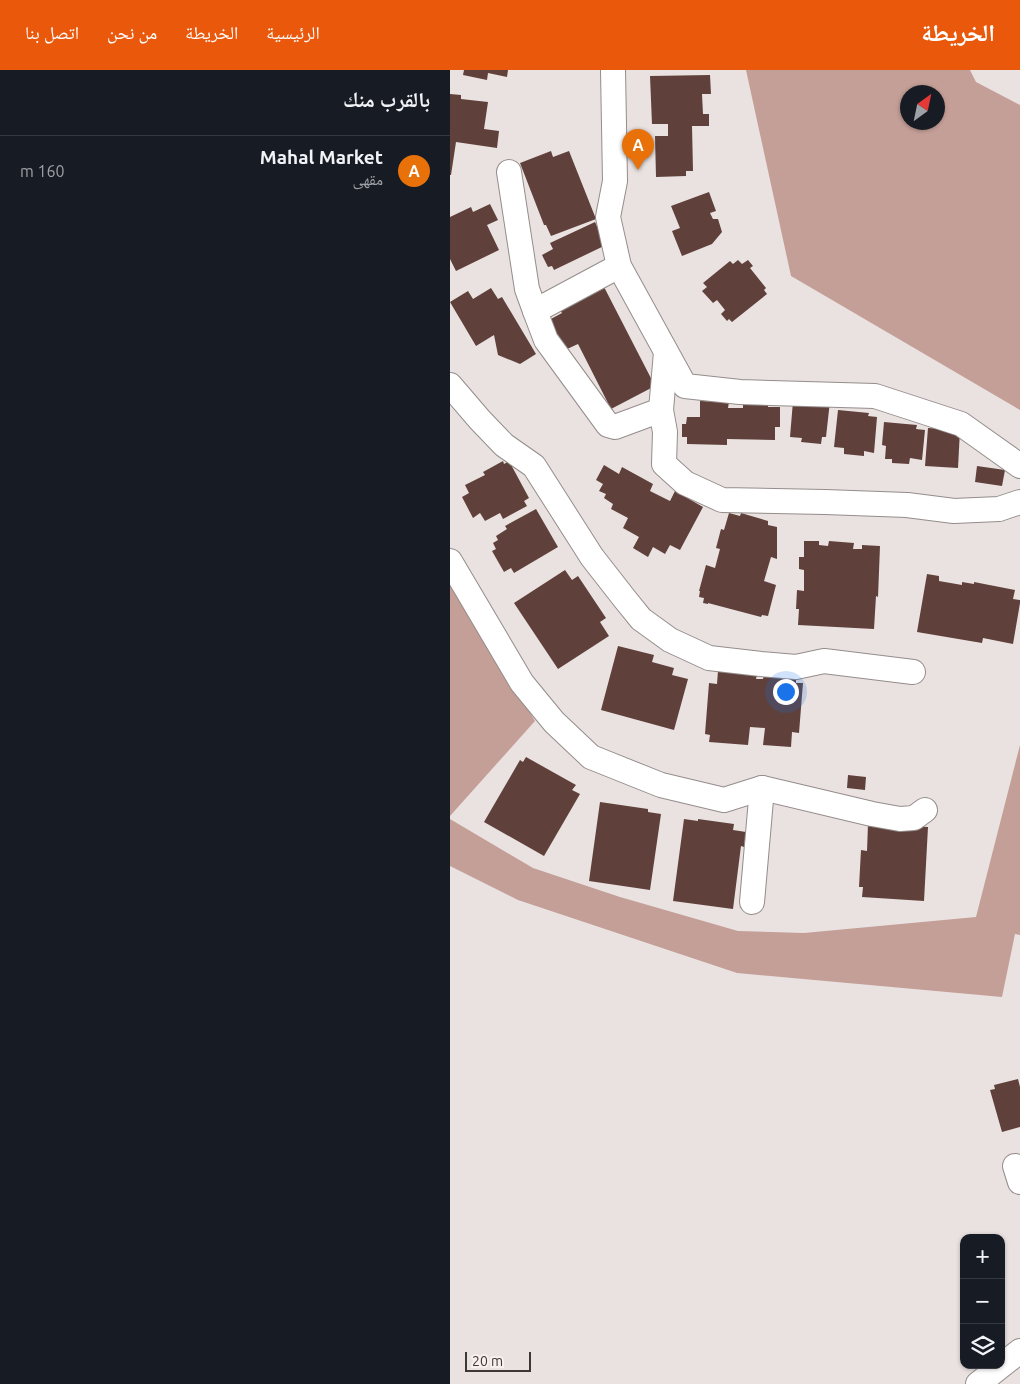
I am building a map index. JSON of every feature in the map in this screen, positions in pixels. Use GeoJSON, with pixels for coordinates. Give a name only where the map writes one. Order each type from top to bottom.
{"type":"FeatureCollection","features":[{"type":"Feature","properties":{"kind":"street"},"geometry":{"type":"LineString","coordinates":[[613,70],[615,181],[608,217],[619,266],[685,386],[740,392],[875,396],[961,424],[1020,466]]}},
{"type":"Feature","properties":{"kind":"street"},"geometry":{"type":"LineString","coordinates":[[509,172],[527,289],[546,340],[608,425],[615,427],[661,410]]}},
{"type":"Feature","properties":{"kind":"street"},"geometry":{"type":"LineString","coordinates":[[535,311],[619,266]]}},
{"type":"Feature","properties":{"kind":"street"},"geometry":{"type":"LineString","coordinates":[[666,352],[661,410],[664,432],[664,464],[685,483],[722,500],[889,504],[954,511],[999,509],[1020,502]]}},
{"type":"Feature","properties":{"kind":"street"},"geometry":{"type":"LineString","coordinates":[[450,385],[504,445],[534,466],[592,557],[641,619],[670,640],[709,658],[796,667],[824,661],[912,672]]}},
{"type":"Feature","properties":{"kind":"street"},"geometry":{"type":"LineString","coordinates":[[450,561],[522,683],[554,722],[591,757],[662,785],[724,800],[762,788],[900,819],[914,818],[925,810]]}},
{"type":"Feature","properties":{"kind":"street"},"geometry":{"type":"LineString","coordinates":[[752,902],[762,788]]}},
{"type":"Feature","properties":{"kind":"street"},"geometry":{"type":"LineString","coordinates":[[978,1384],[1020,1351]]}},
{"type":"Feature","properties":{"kind":"shaded area"},"geometry":{"type":"Polygon","coordinates":[[[746,70],[970,70],[976,82],[1020,105],[1020,410],[791,276],[746,70]]]}},
{"type":"Feature","properties":{"kind":"shaded area"},"geometry":{"type":"Polygon","coordinates":[[[450,578],[535,721],[450,816],[450,578]]]}},
{"type":"Feature","properties":{"kind":"shaded area"},"geometry":{"type":"Polygon","coordinates":[[[1020,745],[1020,935],[1015,934],[1002,997],[737,973],[518,900],[450,866],[450,819],[533,868],[620,897],[738,931],[804,933],[976,917],[1020,745]]]}},
{"type":"Feature","properties":{"kind":"building"},"geometry":{"type":"Polygon","coordinates":[[[464,70],[508,70],[507,77],[488,73],[487,80],[463,75],[464,70]]]}},
{"type":"Feature","properties":{"kind":"building"},"geometry":{"type":"Polygon","coordinates":[[[710,75],[711,94],[702,94],[703,114],[709,114],[709,126],[692,126],[693,171],[686,171],[686,176],[656,177],[655,136],[668,136],[668,124],[652,124],[650,76],[710,75]]]}},
{"type":"Feature","properties":{"kind":"building"},"geometry":{"type":"Polygon","coordinates":[[[450,94],[461,95],[461,99],[488,102],[484,129],[499,131],[497,148],[456,142],[451,175],[450,175],[450,94]]]}},
{"type":"Feature","properties":{"kind":"building"},"geometry":{"type":"Polygon","coordinates":[[[551,151],[553,157],[569,151],[596,219],[551,236],[546,225],[544,225],[520,163],[551,151]]]}},
{"type":"Feature","properties":{"kind":"building"},"geometry":{"type":"Polygon","coordinates":[[[709,192],[716,211],[710,213],[713,219],[718,219],[722,232],[712,244],[682,256],[672,231],[680,228],[671,206],[709,192]]]}},
{"type":"Feature","properties":{"kind":"building"},"geometry":{"type":"Polygon","coordinates":[[[490,204],[498,220],[487,225],[499,250],[456,271],[450,259],[450,217],[471,207],[473,212],[490,204]]]}},
{"type":"Feature","properties":{"kind":"building"},"geometry":{"type":"Polygon","coordinates":[[[595,222],[606,245],[554,270],[552,266],[548,267],[542,255],[553,249],[550,243],[595,222]]]}},
{"type":"Feature","properties":{"kind":"building"},"geometry":{"type":"Polygon","coordinates":[[[738,260],[742,264],[748,260],[753,266],[750,268],[766,288],[764,290],[767,294],[732,322],[729,319],[727,321],[721,314],[725,310],[717,300],[713,303],[702,291],[707,287],[703,283],[730,261],[733,264],[738,260]]]}},
{"type":"Feature","properties":{"kind":"building"},"geometry":{"type":"Polygon","coordinates":[[[603,285],[655,386],[611,409],[578,344],[565,350],[549,320],[562,313],[559,308],[603,285]]]}},
{"type":"Feature","properties":{"kind":"building"},"geometry":{"type":"Polygon","coordinates":[[[491,288],[498,299],[502,297],[536,354],[520,364],[498,355],[494,335],[476,346],[450,302],[468,291],[473,299],[491,288]]]}},
{"type":"Feature","properties":{"kind":"building"},"geometry":{"type":"Polygon","coordinates":[[[700,401],[729,402],[728,408],[743,408],[743,402],[768,403],[768,407],[780,407],[780,427],[775,427],[775,440],[727,439],[727,445],[687,444],[687,437],[682,437],[682,424],[686,424],[687,417],[700,417],[700,401]]]}},
{"type":"Feature","properties":{"kind":"building"},"geometry":{"type":"Polygon","coordinates":[[[793,401],[830,401],[826,437],[822,437],[821,444],[801,442],[802,438],[790,437],[793,401]]]}},
{"type":"Feature","properties":{"kind":"building"},"geometry":{"type":"Polygon","coordinates":[[[838,410],[869,413],[868,416],[877,417],[874,453],[864,451],[864,456],[844,454],[844,448],[834,447],[838,410]]]}},
{"type":"Feature","properties":{"kind":"building"},"geometry":{"type":"Polygon","coordinates":[[[884,422],[917,425],[916,429],[925,430],[922,460],[910,458],[909,464],[892,463],[892,459],[885,459],[886,446],[882,445],[884,422]]]}},
{"type":"Feature","properties":{"kind":"building"},"geometry":{"type":"Polygon","coordinates":[[[928,428],[960,430],[958,468],[925,466],[928,428]]]}},
{"type":"Feature","properties":{"kind":"building"},"geometry":{"type":"Polygon","coordinates":[[[503,461],[504,464],[509,461],[529,498],[524,501],[527,506],[503,519],[500,513],[485,521],[480,513],[473,518],[462,497],[469,493],[465,485],[485,475],[483,472],[503,461]]]}},
{"type":"Feature","properties":{"kind":"building"},"geometry":{"type":"Polygon","coordinates":[[[604,465],[619,474],[622,467],[653,484],[650,491],[670,501],[675,491],[703,507],[680,550],[670,545],[665,554],[653,547],[648,557],[633,548],[639,537],[623,528],[628,518],[611,509],[613,504],[604,498],[606,494],[599,491],[603,484],[596,480],[604,465]]]}},
{"type":"Feature","properties":{"kind":"building"},"geometry":{"type":"Polygon","coordinates":[[[977,466],[1005,470],[1002,486],[975,482],[977,466]]]}},
{"type":"Feature","properties":{"kind":"building"},"geometry":{"type":"Polygon","coordinates":[[[536,509],[558,547],[514,573],[511,568],[504,572],[492,551],[496,549],[493,543],[498,540],[496,536],[507,529],[505,526],[536,509]]]}},
{"type":"Feature","properties":{"kind":"building"},"geometry":{"type":"Polygon","coordinates":[[[729,513],[740,516],[741,513],[768,521],[768,525],[777,527],[777,559],[771,557],[764,581],[776,585],[768,616],[762,615],[761,617],[703,603],[704,598],[699,597],[706,565],[715,568],[720,549],[716,548],[721,529],[724,530],[729,513]]]}},
{"type":"Feature","properties":{"kind":"building"},"geometry":{"type":"Polygon","coordinates":[[[804,541],[819,541],[819,545],[828,546],[829,541],[854,543],[853,549],[862,549],[862,545],[880,546],[878,597],[876,596],[874,629],[798,625],[799,609],[796,609],[797,590],[804,591],[804,570],[799,569],[799,557],[804,557],[804,541]]]}},
{"type":"Feature","properties":{"kind":"building"},"geometry":{"type":"Polygon","coordinates":[[[565,570],[572,580],[578,576],[606,618],[600,622],[609,636],[558,669],[514,603],[565,570]]]}},
{"type":"Feature","properties":{"kind":"building"},"geometry":{"type":"Polygon","coordinates":[[[927,574],[939,576],[939,581],[962,585],[962,582],[974,584],[974,582],[1015,590],[1013,599],[1020,600],[1020,603],[1013,644],[983,638],[982,643],[917,632],[927,574]]]}},
{"type":"Feature","properties":{"kind":"building"},"geometry":{"type":"Polygon","coordinates":[[[618,646],[654,655],[652,662],[674,668],[672,675],[688,679],[674,730],[601,710],[618,646]]]}},
{"type":"Feature","properties":{"kind":"building"},"geometry":{"type":"Polygon","coordinates":[[[718,671],[757,675],[756,679],[763,679],[764,675],[796,677],[796,683],[803,683],[799,733],[792,732],[791,747],[763,745],[765,728],[750,727],[748,745],[709,742],[710,735],[705,734],[709,683],[717,684],[718,671]]]}},
{"type":"Feature","properties":{"kind":"building"},"geometry":{"type":"Polygon","coordinates":[[[526,757],[576,785],[572,790],[580,794],[544,856],[484,822],[520,760],[523,762],[526,757]]]}},
{"type":"Feature","properties":{"kind":"building"},"geometry":{"type":"Polygon","coordinates":[[[848,775],[866,777],[865,790],[847,788],[848,775]]]}},
{"type":"Feature","properties":{"kind":"building"},"geometry":{"type":"Polygon","coordinates":[[[600,802],[648,809],[648,812],[661,814],[650,890],[589,881],[600,802]]]}},
{"type":"Feature","properties":{"kind":"building"},"geometry":{"type":"Polygon","coordinates":[[[684,819],[734,824],[733,830],[746,832],[744,847],[741,846],[733,909],[673,901],[684,819]]]}},
{"type":"Feature","properties":{"kind":"building"},"geometry":{"type":"Polygon","coordinates":[[[868,824],[928,827],[924,901],[862,897],[863,887],[859,887],[861,850],[867,851],[868,824]]]}},
{"type":"Feature","properties":{"kind":"building"},"geometry":{"type":"Polygon","coordinates":[[[1018,1079],[1020,1087],[1020,1127],[1002,1132],[990,1090],[995,1089],[994,1085],[1018,1079]]]}},
{"type":"Feature","properties":{"kind":"place","name":"Mahal Market"},"geometry":{"type":"Point","coordinates":[638,170]}}]}
